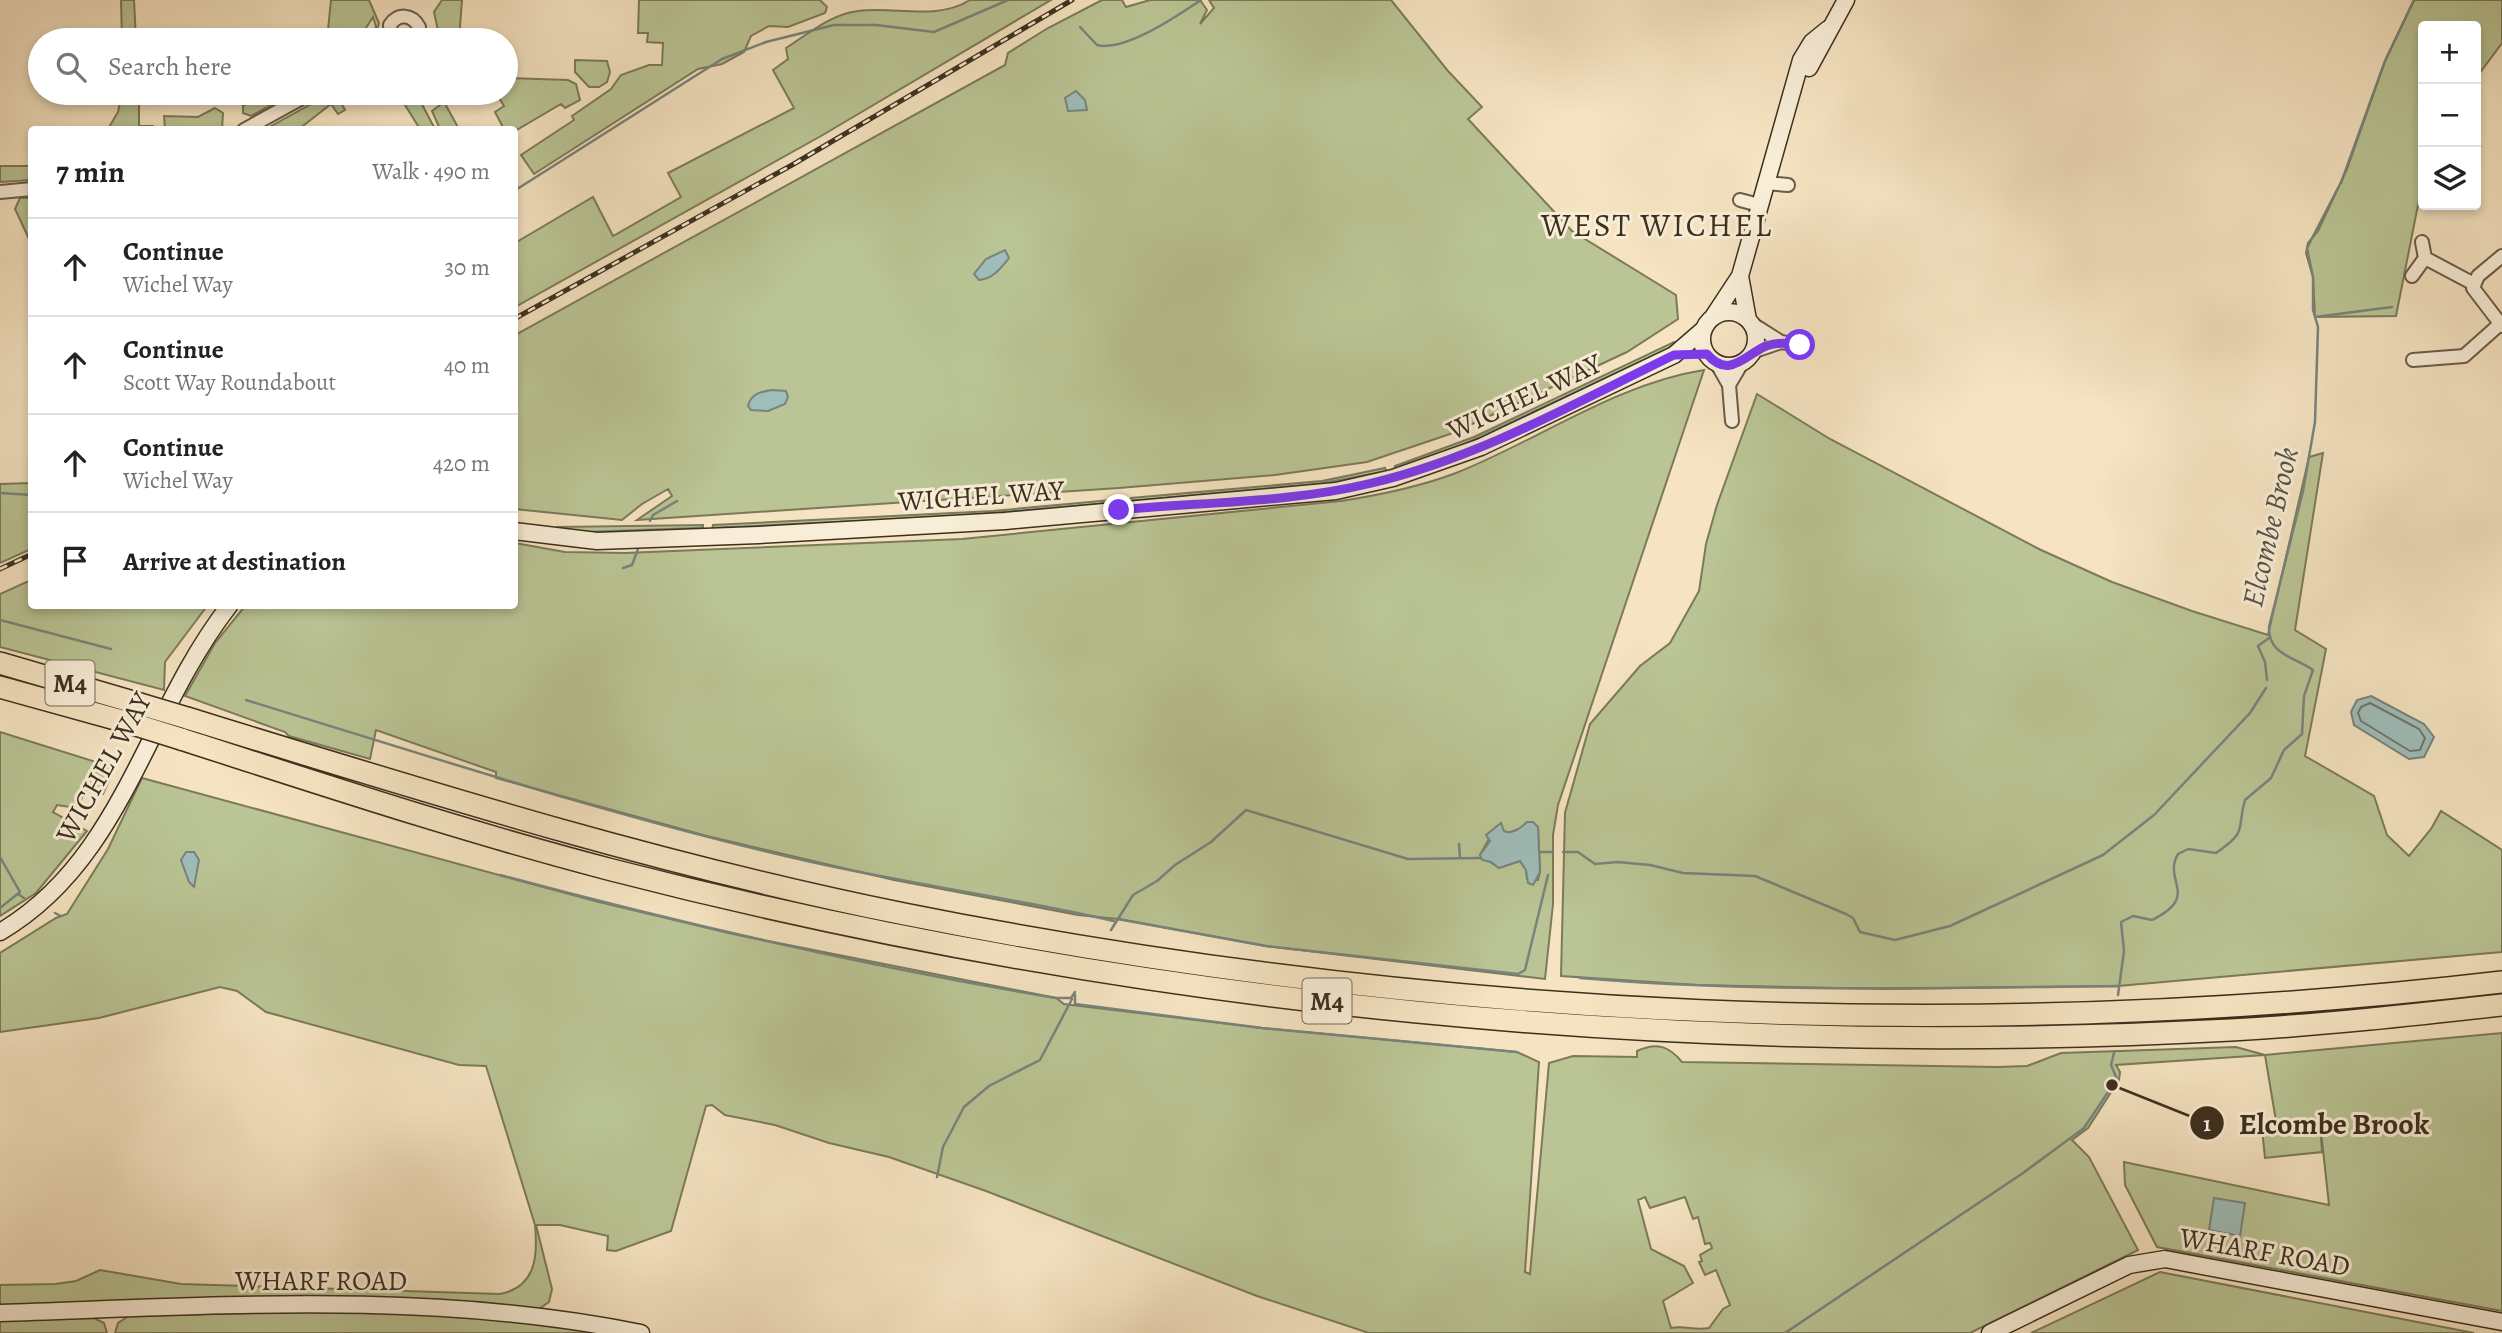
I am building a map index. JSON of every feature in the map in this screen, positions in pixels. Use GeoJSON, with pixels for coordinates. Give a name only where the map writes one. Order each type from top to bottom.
{"type":"FeatureCollection","features":[{"type":"Feature","properties":{"kind":"highway","name":"M4"},"geometry":{"type":"LineString","coordinates":[[0,663],[621,849],[958,924],[1212,967],[1312,979],[1601,1005],[1796,1014],[1930,1015],[2236,1006],[2502,982]]}},
{"type":"Feature","properties":{"kind":"highway","name":"M4"},"geometry":{"type":"LineString","coordinates":[[0,687],[133,724],[482,833],[611,870],[950,945],[1113,974],[1375,1008],[1591,1027],[1891,1038],[2085,1036],[2236,1030],[2502,1005]]}},
{"type":"Feature","properties":{"kind":"street"},"geometry":{"type":"LineString","coordinates":[[1729,385],[1756,337],[1749,321],[1740,276],[1765,183],[1797,80],[1822,47],[1828,29],[1846,0]]}},
{"type":"Feature","properties":{"kind":"street"},"geometry":{"type":"LineString","coordinates":[[390,28],[396,18],[405,16],[417,22],[418,28]]}},
{"type":"Feature","properties":{"kind":"street"},"geometry":{"type":"LineString","coordinates":[[251,126],[290,105]]}},
{"type":"Feature","properties":{"kind":"street"},"geometry":{"type":"LineString","coordinates":[[1765,183],[1788,186]]}},
{"type":"Feature","properties":{"kind":"street"},"geometry":{"type":"LineString","coordinates":[[0,192],[28,189]]}},
{"type":"Feature","properties":{"kind":"street"},"geometry":{"type":"LineString","coordinates":[[1740,200],[1759,205]]}},
{"type":"Feature","properties":{"kind":"street"},"geometry":{"type":"LineString","coordinates":[[2412,276],[2425,258],[2422,242]]}},
{"type":"Feature","properties":{"kind":"street"},"geometry":{"type":"LineString","coordinates":[[2474,284],[2502,256]]}},
{"type":"Feature","properties":{"kind":"street"},"geometry":{"type":"LineString","coordinates":[[2425,258],[2474,284]]}},
{"type":"Feature","properties":{"kind":"street","name":"WICHEL WAY"},"geometry":{"type":"LineString","coordinates":[[518,531],[597,541],[759,535],[1005,521],[1336,491],[1393,478],[1458,457],[1674,355],[1708,323],[1740,276]]}},
{"type":"Feature","properties":{"kind":"street"},"geometry":{"type":"LineString","coordinates":[[2413,360],[2464,356],[2501,325],[2475,292],[2474,284]]}},
{"type":"Feature","properties":{"kind":"street"},"geometry":{"type":"LineString","coordinates":[[1732,421],[1729,385],[1702,343],[1708,323],[1731,312],[1781,342],[1800,345]]}},
{"type":"Feature","properties":{"kind":"street"},"geometry":{"type":"LineString","coordinates":[[1711,358],[1727,366],[1781,342]]}},
{"type":"Feature","properties":{"kind":"street","name":"WICHEL WAY"},"geometry":{"type":"LineString","coordinates":[[1674,355],[1711,358]]}},
{"type":"Feature","properties":{"kind":"street","name":"WICHEL WAY"},"geometry":{"type":"LineString","coordinates":[[0,932],[47,900],[87,855],[188,664],[227,609]]}},
{"type":"Feature","properties":{"kind":"street","name":"WHARF ROAD"},"geometry":{"type":"LineString","coordinates":[[1990,1333],[2129,1265],[2165,1259],[2502,1322]]}},
{"type":"Feature","properties":{"kind":"street","name":"WHARF ROAD"},"geometry":{"type":"LineString","coordinates":[[0,1313],[307,1304],[404,1305],[543,1316],[641,1333]]}},
{"type":"Feature","properties":{"kind":"green space"},"geometry":{"type":"Polygon","coordinates":[[[121,0],[134,0],[135,28],[122,28],[121,0]]]}},
{"type":"Feature","properties":{"kind":"green space"},"geometry":{"type":"Polygon","coordinates":[[[331,0],[369,0],[379,23],[375,28],[373,17],[366,28],[328,28],[331,0]]]}},
{"type":"Feature","properties":{"kind":"green space"},"geometry":{"type":"Polygon","coordinates":[[[442,0],[462,0],[460,28],[437,28],[434,12],[442,0]]]}},
{"type":"Feature","properties":{"kind":"green space"},"geometry":{"type":"Polygon","coordinates":[[[639,0],[820,0],[827,7],[825,13],[788,27],[769,26],[751,36],[744,52],[722,64],[698,69],[534,174],[521,155],[574,120],[572,116],[611,89],[621,75],[649,65],[662,65],[663,43],[647,42],[648,33],[638,33],[639,0]]]}},
{"type":"Feature","properties":{"kind":"green space"},"geometry":{"type":"Polygon","coordinates":[[[970,0],[1051,0],[821,136],[518,305],[518,241],[593,197],[613,236],[681,197],[668,173],[794,108],[773,70],[788,59],[786,48],[820,25],[848,13],[872,10],[930,11],[957,6],[970,0]]]}},
{"type":"Feature","properties":{"kind":"green space"},"geometry":{"type":"Polygon","coordinates":[[[1102,0],[1122,0],[1126,7],[1150,0],[1200,0],[1207,10],[1200,24],[1214,8],[1209,0],[1391,0],[1448,71],[1482,107],[1468,119],[1572,231],[1676,295],[1678,319],[1627,352],[1505,409],[1450,434],[1367,462],[1275,475],[1119,488],[637,520],[672,496],[668,489],[622,520],[518,509],[518,333],[1005,65],[1008,53],[1048,28],[1102,0]]]}},
{"type":"Feature","properties":{"kind":"green space"},"geometry":{"type":"Polygon","coordinates":[[[2414,0],[2502,0],[2502,43],[2481,71],[2481,21],[2418,21],[2418,205],[2396,316],[2315,317],[2313,277],[2306,253],[2308,243],[2318,231],[2347,169],[2385,61],[2414,0]]]}},
{"type":"Feature","properties":{"kind":"green space"},"geometry":{"type":"Polygon","coordinates":[[[575,60],[607,61],[610,72],[607,82],[599,87],[589,87],[575,72],[575,60]]]}},
{"type":"Feature","properties":{"kind":"green space"},"geometry":{"type":"Polygon","coordinates":[[[518,78],[568,80],[576,84],[580,100],[565,108],[561,104],[518,129],[518,126],[502,126],[495,112],[504,106],[518,105],[518,78]]]}},
{"type":"Feature","properties":{"kind":"green space"},"geometry":{"type":"Polygon","coordinates":[[[119,105],[139,105],[139,126],[110,126],[119,105]]]}},
{"type":"Feature","properties":{"kind":"green space"},"geometry":{"type":"Polygon","coordinates":[[[271,105],[251,116],[243,113],[243,106],[271,105]]]}},
{"type":"Feature","properties":{"kind":"green space"},"geometry":{"type":"Polygon","coordinates":[[[309,105],[330,105],[303,126],[271,126],[309,105]]]}},
{"type":"Feature","properties":{"kind":"green space"},"geometry":{"type":"Polygon","coordinates":[[[332,105],[342,105],[345,110],[338,114],[332,105]]]}},
{"type":"Feature","properties":{"kind":"green space"},"geometry":{"type":"Polygon","coordinates":[[[405,105],[422,105],[433,126],[418,126],[405,105]]]}},
{"type":"Feature","properties":{"kind":"green space"},"geometry":{"type":"Polygon","coordinates":[[[440,105],[446,105],[457,126],[439,126],[432,111],[440,105]]]}},
{"type":"Feature","properties":{"kind":"green space"},"geometry":{"type":"Polygon","coordinates":[[[215,108],[223,113],[222,126],[165,126],[164,116],[198,117],[215,108]]]}},
{"type":"Feature","properties":{"kind":"green space"},"geometry":{"type":"Polygon","coordinates":[[[0,166],[28,166],[28,180],[0,182],[0,166]]]}},
{"type":"Feature","properties":{"kind":"green space"},"geometry":{"type":"Polygon","coordinates":[[[20,198],[28,198],[28,237],[15,209],[20,198]]]}},
{"type":"Feature","properties":{"kind":"green space"},"geometry":{"type":"Polygon","coordinates":[[[1674,342],[1676,346],[1487,437],[1394,473],[1395,466],[1474,437],[1674,342]]]}},
{"type":"Feature","properties":{"kind":"green space"},"geometry":{"type":"Polygon","coordinates":[[[1704,370],[1558,805],[1553,835],[1553,904],[1545,979],[1266,946],[1118,919],[1078,915],[894,880],[707,836],[496,778],[496,772],[376,730],[370,759],[289,736],[285,732],[185,696],[215,643],[243,609],[518,609],[518,544],[565,552],[625,553],[962,539],[1341,501],[1399,490],[1456,473],[1639,387],[1704,370]],[[1524,827],[1508,833],[1503,831],[1489,839],[1480,855],[1499,868],[1520,861],[1526,870],[1527,879],[1538,880],[1538,827],[1524,827]]]}},
{"type":"Feature","properties":{"kind":"green space"},"geometry":{"type":"Polygon","coordinates":[[[1757,394],[1830,439],[2041,550],[2112,582],[2268,635],[2309,457],[2323,453],[2295,630],[2326,649],[2305,756],[2374,796],[2387,835],[2409,856],[2431,829],[2441,811],[2502,850],[2502,952],[2118,986],[1884,989],[1697,985],[1561,976],[1565,813],[1590,724],[1640,666],[1670,643],[1699,591],[1706,544],[1717,505],[1757,394]]]}},
{"type":"Feature","properties":{"kind":"green space"},"geometry":{"type":"Polygon","coordinates":[[[1385,468],[1388,474],[1343,483],[1129,504],[1131,498],[1322,481],[1385,468]]]}},
{"type":"Feature","properties":{"kind":"green space"},"geometry":{"type":"Polygon","coordinates":[[[28,483],[28,550],[0,563],[0,484],[28,483]]]}},
{"type":"Feature","properties":{"kind":"green space"},"geometry":{"type":"Polygon","coordinates":[[[1122,499],[1125,505],[712,531],[713,525],[993,511],[1122,499]]]}},
{"type":"Feature","properties":{"kind":"green space"},"geometry":{"type":"Polygon","coordinates":[[[703,525],[703,532],[556,534],[557,527],[703,525]]]}},
{"type":"Feature","properties":{"kind":"green space"},"geometry":{"type":"Polygon","coordinates":[[[28,581],[28,609],[205,609],[165,662],[164,690],[0,647],[0,594],[28,581]]]}},
{"type":"Feature","properties":{"kind":"green space"},"geometry":{"type":"Polygon","coordinates":[[[0,732],[115,768],[103,794],[88,787],[76,808],[57,805],[53,812],[87,831],[36,893],[0,916],[0,732]]]}},
{"type":"Feature","properties":{"kind":"green space"},"geometry":{"type":"Polygon","coordinates":[[[142,778],[595,901],[733,934],[1056,998],[1064,1004],[1262,1028],[1517,1052],[1539,1062],[1525,1272],[1530,1274],[1549,1063],[1573,1056],[1637,1057],[1637,1051],[1657,1046],[1672,1052],[1682,1062],[1997,1067],[2027,1066],[2061,1053],[2236,1047],[2265,1055],[2116,1065],[2120,1072],[2119,1080],[2088,1128],[2072,1140],[2089,1157],[2138,1250],[1970,1333],[1369,1333],[1257,1296],[986,1191],[889,1157],[829,1143],[775,1125],[725,1115],[712,1105],[706,1106],[671,1231],[616,1251],[607,1250],[608,1236],[560,1225],[536,1225],[552,1289],[549,1302],[539,1309],[394,1298],[0,1305],[0,1285],[76,1281],[100,1270],[181,1284],[500,1294],[521,1285],[528,1277],[535,1259],[535,1225],[486,1066],[459,1065],[266,1012],[237,991],[220,987],[99,1018],[0,1032],[0,953],[67,914],[108,849],[142,778]],[[1645,1197],[1638,1200],[1651,1249],[1684,1266],[1693,1283],[1663,1301],[1671,1328],[1709,1328],[1723,1309],[1730,1305],[1716,1270],[1705,1275],[1699,1262],[1702,1261],[1700,1255],[1712,1248],[1710,1243],[1705,1244],[1698,1217],[1693,1219],[1685,1197],[1650,1208],[1645,1197]]]}},
{"type":"Feature","properties":{"kind":"green space"},"geometry":{"type":"Polygon","coordinates":[[[2502,1033],[2502,1311],[2157,1247],[2125,1185],[2124,1162],[2329,1205],[2320,1122],[2322,1152],[2265,1158],[2262,1129],[2277,1127],[2265,1055],[2502,1033]]]}},
{"type":"Feature","properties":{"kind":"green space"},"geometry":{"type":"Polygon","coordinates":[[[2160,1272],[2474,1333],[2031,1333],[2160,1272]]]}},
{"type":"Feature","properties":{"kind":"green space"},"geometry":{"type":"Polygon","coordinates":[[[323,1311],[486,1316],[602,1333],[115,1333],[118,1323],[129,1316],[323,1311]]]}},
{"type":"Feature","properties":{"kind":"green space"},"geometry":{"type":"Polygon","coordinates":[[[94,1318],[104,1323],[107,1333],[0,1333],[0,1320],[94,1318]]]}},
{"type":"Feature","properties":{"kind":"water"},"geometry":{"type":"Polygon","coordinates":[[[1076,91],[1085,100],[1087,110],[1068,111],[1065,98],[1076,91]]]}},
{"type":"Feature","properties":{"kind":"water"},"geometry":{"type":"Polygon","coordinates":[[[1005,250],[1009,258],[1003,266],[993,275],[979,280],[974,274],[986,259],[1005,250]]]}},
{"type":"Feature","properties":{"kind":"water"},"geometry":{"type":"Polygon","coordinates":[[[772,390],[786,391],[788,397],[785,404],[768,411],[751,410],[748,406],[754,396],[772,390]]]}},
{"type":"Feature","properties":{"kind":"water"},"geometry":{"type":"Polygon","coordinates":[[[2371,696],[2424,724],[2434,737],[2424,757],[2409,759],[2354,725],[2351,712],[2357,700],[2371,696]]]}},
{"type":"Feature","properties":{"kind":"water"},"geometry":{"type":"Polygon","coordinates":[[[1527,822],[1533,822],[1538,827],[1540,872],[1533,885],[1528,883],[1526,870],[1520,861],[1499,868],[1482,860],[1480,855],[1490,841],[1486,835],[1501,823],[1504,831],[1510,832],[1527,822]]]}},
{"type":"Feature","properties":{"kind":"water"},"geometry":{"type":"Polygon","coordinates":[[[186,852],[194,852],[199,860],[194,887],[189,882],[181,860],[186,852]]]}},
{"type":"Feature","properties":{"kind":"water"},"geometry":{"type":"Polygon","coordinates":[[[2214,1198],[2245,1203],[2240,1236],[2209,1230],[2214,1198]]]}},
{"type":"Feature","properties":{"kind":"waterway"},"geometry":{"type":"LineString","coordinates":[[518,188],[722,59],[766,42],[834,25],[876,25],[934,32],[1008,0]]}},
{"type":"Feature","properties":{"kind":"waterway"},"geometry":{"type":"LineString","coordinates":[[1080,27],[1097,45],[1109,46],[1136,38],[1201,0]]}},
{"type":"Feature","properties":{"kind":"waterway","name":"Elcombe Brook"},"geometry":{"type":"LineString","coordinates":[[2341,183],[2385,61],[2414,0]]}},
{"type":"Feature","properties":{"kind":"waterway","name":"Elcombe Brook"},"geometry":{"type":"LineString","coordinates":[[2118,995],[2124,951],[2121,922],[2133,916],[2152,920],[2167,911],[2178,896],[2174,872],[2178,854],[2188,849],[2216,853],[2233,839],[2240,830],[2245,800],[2271,778],[2284,750],[2302,734],[2304,696],[2313,670],[2278,649],[2273,644],[2269,627],[2303,491],[2315,422],[2318,327],[2313,310],[2313,277],[2307,248],[2338,188]]}},
{"type":"Feature","properties":{"kind":"waterway"},"geometry":{"type":"LineString","coordinates":[[2315,317],[2392,307]]}},
{"type":"Feature","properties":{"kind":"waterway"},"geometry":{"type":"LineString","coordinates":[[1459,447],[1672,347]]}},
{"type":"Feature","properties":{"kind":"waterway"},"geometry":{"type":"LineString","coordinates":[[1131,501],[1318,484],[1384,472]]}},
{"type":"Feature","properties":{"kind":"waterway"},"geometry":{"type":"LineString","coordinates":[[0,493],[28,495]]}},
{"type":"Feature","properties":{"kind":"waterway"},"geometry":{"type":"LineString","coordinates":[[650,521],[653,515],[677,501]]}},
{"type":"Feature","properties":{"kind":"waterway"},"geometry":{"type":"LineString","coordinates":[[973,515],[1122,502]]}},
{"type":"Feature","properties":{"kind":"waterway"},"geometry":{"type":"LineString","coordinates":[[715,528],[925,518]]}},
{"type":"Feature","properties":{"kind":"waterway"},"geometry":{"type":"LineString","coordinates":[[589,532],[701,528]]}},
{"type":"Feature","properties":{"kind":"waterway"},"geometry":{"type":"LineString","coordinates":[[623,568],[632,565],[638,549]]}},
{"type":"Feature","properties":{"kind":"waterway"},"geometry":{"type":"LineString","coordinates":[[0,620],[111,649]]}},
{"type":"Feature","properties":{"kind":"waterway"},"geometry":{"type":"LineString","coordinates":[[2267,680],[2265,662],[2258,646],[2269,638]]}},
{"type":"Feature","properties":{"kind":"waterway"},"geometry":{"type":"LineString","coordinates":[[1563,852],[1578,852],[1595,864],[1617,862],[1650,865],[1683,873],[1755,876],[1846,914],[1853,918],[1860,932],[1895,940],[1950,926],[2103,855],[2154,815],[2250,713],[2266,688]]}},
{"type":"Feature","properties":{"kind":"waterway"},"geometry":{"type":"LineString","coordinates":[[246,700],[665,826],[807,861],[1114,921]]}},
{"type":"Feature","properties":{"kind":"waterway"},"geometry":{"type":"LineString","coordinates":[[1111,930],[1133,895],[1211,842],[1246,810],[1408,859],[1480,858]]}},
{"type":"Feature","properties":{"kind":"waterway"},"geometry":{"type":"LineString","coordinates":[[1459,844],[1460,858]]}},
{"type":"Feature","properties":{"kind":"waterway"},"geometry":{"type":"LineString","coordinates":[[1539,852],[1553,852]]}},
{"type":"Feature","properties":{"kind":"waterway"},"geometry":{"type":"LineString","coordinates":[[0,857],[20,892],[0,908]]}},
{"type":"Feature","properties":{"kind":"waterway"},"geometry":{"type":"LineString","coordinates":[[500,875],[638,911],[916,973],[1056,998],[1071,998],[1075,992]]}},
{"type":"Feature","properties":{"kind":"waterway"},"geometry":{"type":"LineString","coordinates":[[1118,919],[1266,946],[1518,974],[1525,970],[1548,875]]}},
{"type":"Feature","properties":{"kind":"waterway"},"geometry":{"type":"LineString","coordinates":[[18,894],[24,898]]}},
{"type":"Feature","properties":{"kind":"waterway"},"geometry":{"type":"LineString","coordinates":[[55,913],[61,916]]}},
{"type":"Feature","properties":{"kind":"waterway"},"geometry":{"type":"LineString","coordinates":[[1580,978],[1782,988],[2118,986]]}},
{"type":"Feature","properties":{"kind":"waterway"},"geometry":{"type":"LineString","coordinates":[[1075,995],[1075,1004],[1262,1028],[1517,1052]]}},
{"type":"Feature","properties":{"kind":"waterway"},"geometry":{"type":"LineString","coordinates":[[937,1177],[943,1147],[964,1107],[989,1086],[1040,1060],[1072,999]]}},
{"type":"Feature","properties":{"kind":"waterway","name":"Elcombe Brook"},"geometry":{"type":"LineString","coordinates":[[1785,1333],[2023,1173],[2084,1128],[2117,1079],[2111,1065],[2114,1053]]}},
{"type":"Feature","properties":{"kind":"railway"},"geometry":{"type":"LineString","coordinates":[[518,317],[792,165],[1072,0]]}},
{"type":"Feature","properties":{"kind":"railway"},"geometry":{"type":"LineString","coordinates":[[0,569],[28,556]]}},
{"type":"Feature","properties":{"kind":"place","name":"Elcombe Brook"},"geometry":{"type":"Point","coordinates":[2112,1085]}},
{"type":"Feature","properties":{"kind":"district","name":"WEST WICHEL"},"geometry":{"type":"Point","coordinates":[1657,225]}},
{"type":"Feature","properties":{"kind":"route"},"geometry":{"type":"LineString","coordinates":[[1119,510],[1319,493],[1371,484],[1458,457],[1674,355],[1707,354],[1718,363],[1732,366],[1742,363],[1752,352],[1769,345],[1781,342],[1800,345]]}}]}
